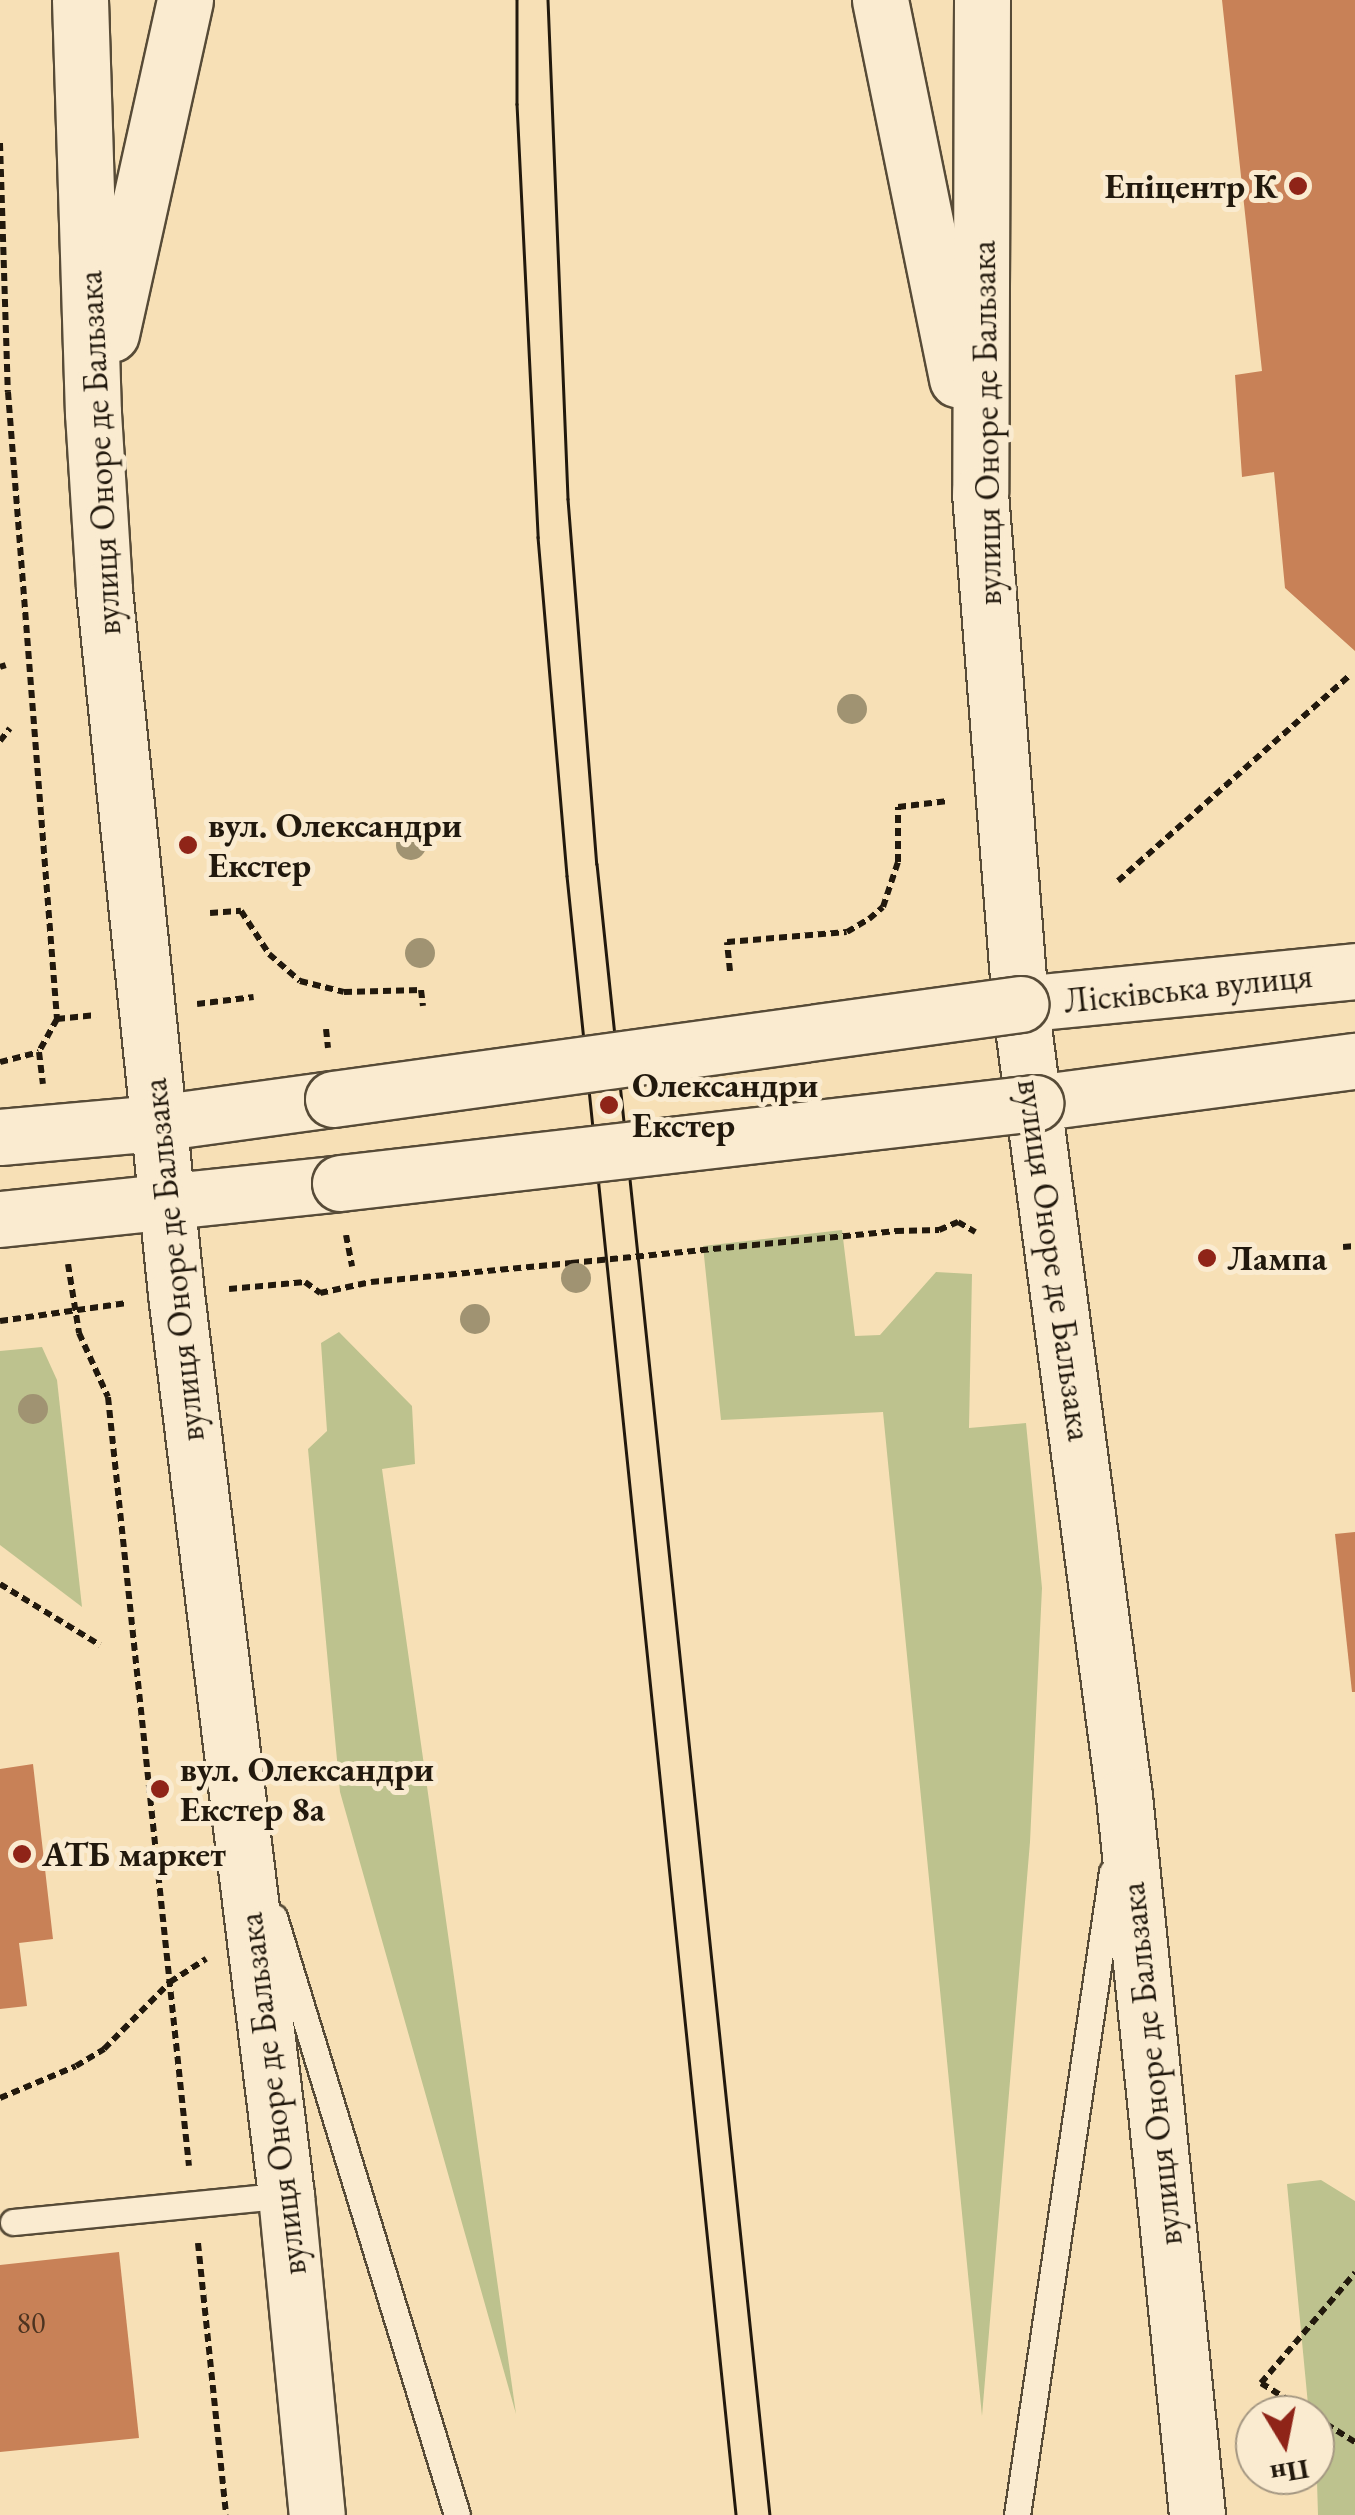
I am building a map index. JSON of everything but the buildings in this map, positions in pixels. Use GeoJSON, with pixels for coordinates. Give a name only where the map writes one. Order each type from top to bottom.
{"type":"FeatureCollection","features":[{"type":"Feature","properties":{"kind":"street","name":"вулиця Оноре де Бальзака"},"geometry":{"type":"LineString","coordinates":[[80,0],[93,413],[104,590],[157,1123],[286,2195],[317,2515]]}},
{"type":"Feature","properties":{"kind":"street"},"geometry":{"type":"LineString","coordinates":[[93,413],[186,0]]}},
{"type":"Feature","properties":{"kind":"street"},"geometry":{"type":"LineString","coordinates":[[880,0],[980,493]]}},
{"type":"Feature","properties":{"kind":"street","name":"вулиця Оноре де Бальзака"},"geometry":{"type":"LineString","coordinates":[[982,0],[980,493],[1020,1004],[1124,1796],[1196,2515]]}},
{"type":"Feature","properties":{"kind":"street","name":"Лісківська вулиця"},"geometry":{"type":"LineString","coordinates":[[25,1135],[157,1123],[1020,1004],[1355,971]]}},
{"type":"Feature","properties":{"kind":"street"},"geometry":{"type":"LineString","coordinates":[[0,1219],[1035,1103],[1355,1061]]}},
{"type":"Feature","properties":{"kind":"lane"},"geometry":{"type":"LineString","coordinates":[[1017,2515],[1124,1796]]}},
{"type":"Feature","properties":{"kind":"lane"},"geometry":{"type":"LineString","coordinates":[[238,1799],[457,2515]]}},
{"type":"Feature","properties":{"kind":"lane"},"geometry":{"type":"LineString","coordinates":[[13,2222],[286,2195]]}},
{"type":"Feature","properties":{"kind":"path"},"geometry":{"type":"LineString","coordinates":[[0,144],[9,405],[57,1019],[39,1052],[25,1135]]}},
{"type":"Feature","properties":{"kind":"path"},"geometry":{"type":"LineString","coordinates":[[1118,881],[1350,676]]}},
{"type":"Feature","properties":{"kind":"path"},"geometry":{"type":"LineString","coordinates":[[0,741],[10,728]]}},
{"type":"Feature","properties":{"kind":"path"},"geometry":{"type":"LineString","coordinates":[[730,971],[727,942],[847,932],[869,919],[883,906],[898,862],[898,807],[948,801]]}},
{"type":"Feature","properties":{"kind":"path"},"geometry":{"type":"LineString","coordinates":[[210,913],[241,911],[270,954],[300,980],[344,992],[421,990],[424,1006]]}},
{"type":"Feature","properties":{"kind":"path"},"geometry":{"type":"LineString","coordinates":[[0,1062],[39,1052]]}},
{"type":"Feature","properties":{"kind":"path"},"geometry":{"type":"LineString","coordinates":[[61,1213],[74,1311],[108,1397],[226,2515]]}},
{"type":"Feature","properties":{"kind":"path"},"geometry":{"type":"LineString","coordinates":[[305,1282],[320,1292],[371,1282],[938,1230],[958,1222],[975,1232]]}},
{"type":"Feature","properties":{"kind":"path"},"geometry":{"type":"LineString","coordinates":[[1343,1246],[1355,1246]]}},
{"type":"Feature","properties":{"kind":"path"},"geometry":{"type":"LineString","coordinates":[[0,1321],[112,1306]]}},
{"type":"Feature","properties":{"kind":"path"},"geometry":{"type":"LineString","coordinates":[[0,1584],[100,1645]]}},
{"type":"Feature","properties":{"kind":"path"},"geometry":{"type":"LineString","coordinates":[[0,2098],[76,2066],[104,2048],[170,1982],[254,1930]]}},
{"type":"Feature","properties":{"kind":"path"},"geometry":{"type":"LineString","coordinates":[[1279,2395],[1260,2383],[1355,2273]]}},
{"type":"Feature","properties":{"kind":"green space"},"geometry":{"type":"Polygon","coordinates":[[[842,1230],[855,1336],[880,1335],[936,1272],[972,1274],[969,1428],[1026,1423],[1042,1588],[1030,1842],[982,2416],[883,1412],[721,1420],[703,1246],[842,1230]]]}},
{"type":"Feature","properties":{"kind":"green space"},"geometry":{"type":"Polygon","coordinates":[[[339,1332],[412,1406],[415,1464],[382,1469],[516,2414],[340,1792],[308,1449],[327,1431],[321,1343],[339,1332]]]}},
{"type":"Feature","properties":{"kind":"green space"},"geometry":{"type":"Polygon","coordinates":[[[42,1347],[57,1380],[82,1607],[0,1545],[0,1351],[42,1347]]]}},
{"type":"Feature","properties":{"kind":"green space"},"geometry":{"type":"Polygon","coordinates":[[[1321,2180],[1355,2201],[1355,2515],[1318,2515],[1317,2495],[1335,2495],[1335,2395],[1307,2395],[1287,2184],[1321,2180]]]}},
{"type":"Feature","properties":{"kind":"tram line"},"geometry":{"type":"LineString","coordinates":[[517,0],[517,104],[538,537],[567,876],[736,2515]]}},
{"type":"Feature","properties":{"kind":"tram line"},"geometry":{"type":"LineString","coordinates":[[548,0],[568,499],[597,864],[770,2515]]}},
{"type":"Feature","properties":{"kind":"place","name":"Епіцентр К"},"geometry":{"type":"Point","coordinates":[1298,186]}},
{"type":"Feature","properties":{"kind":"place","name":"вул. Олександри Екстер"},"geometry":{"type":"Point","coordinates":[188,845]}},
{"type":"Feature","properties":{"kind":"place","name":"Олександри Екстер"},"geometry":{"type":"Point","coordinates":[609,1105]}},
{"type":"Feature","properties":{"kind":"place","name":"Лампа"},"geometry":{"type":"Point","coordinates":[1207,1258]}},
{"type":"Feature","properties":{"kind":"place","name":"вул. Олександри Екстер 8а"},"geometry":{"type":"Point","coordinates":[160,1789]}},
{"type":"Feature","properties":{"kind":"place","name":"АТБ маркет"},"geometry":{"type":"Point","coordinates":[22,1854]}}]}
